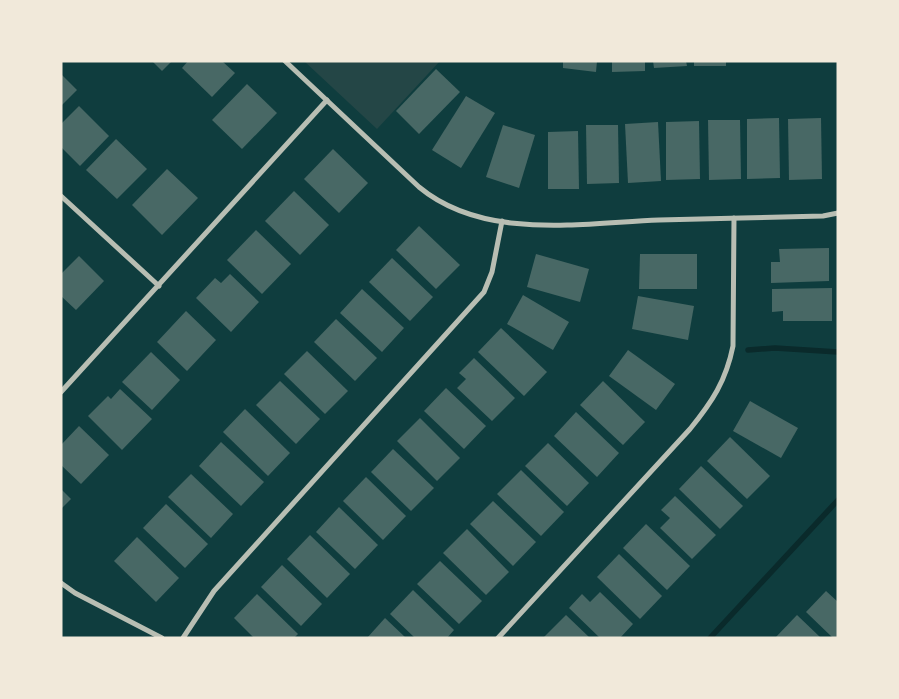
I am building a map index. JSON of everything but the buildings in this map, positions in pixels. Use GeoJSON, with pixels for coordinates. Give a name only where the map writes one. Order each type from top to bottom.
{"type":"FeatureCollection","features":[{"type":"Feature","properties":{"kind":"street"},"geometry":{"type":"LineString","coordinates":[[285,61],[435,200],[467,214],[533,225],[838,213]]}},
{"type":"Feature","properties":{"kind":"street"},"geometry":{"type":"LineString","coordinates":[[61,392],[327,100]]}},
{"type":"Feature","properties":{"kind":"street"},"geometry":{"type":"LineString","coordinates":[[61,196],[159,286]]}},
{"type":"Feature","properties":{"kind":"street"},"geometry":{"type":"LineString","coordinates":[[498,638],[690,429],[713,400],[729,367],[733,346],[734,218]]}},
{"type":"Feature","properties":{"kind":"street"},"geometry":{"type":"LineString","coordinates":[[183,638],[214,590],[484,292],[492,272],[502,221]]}},
{"type":"Feature","properties":{"kind":"street"},"geometry":{"type":"LineString","coordinates":[[61,583],[75,593],[162,638]]}},
{"type":"Feature","properties":{"kind":"shaded area"},"geometry":{"type":"Polygon","coordinates":[[[304,61],[440,61],[377,129],[304,61]]]}},
{"type":"Feature","properties":{"kind":"waterway"},"geometry":{"type":"LineString","coordinates":[[748,350],[775,348],[838,352]]}},
{"type":"Feature","properties":{"kind":"waterway"},"geometry":{"type":"LineString","coordinates":[[710,638],[838,500]]}}]}
